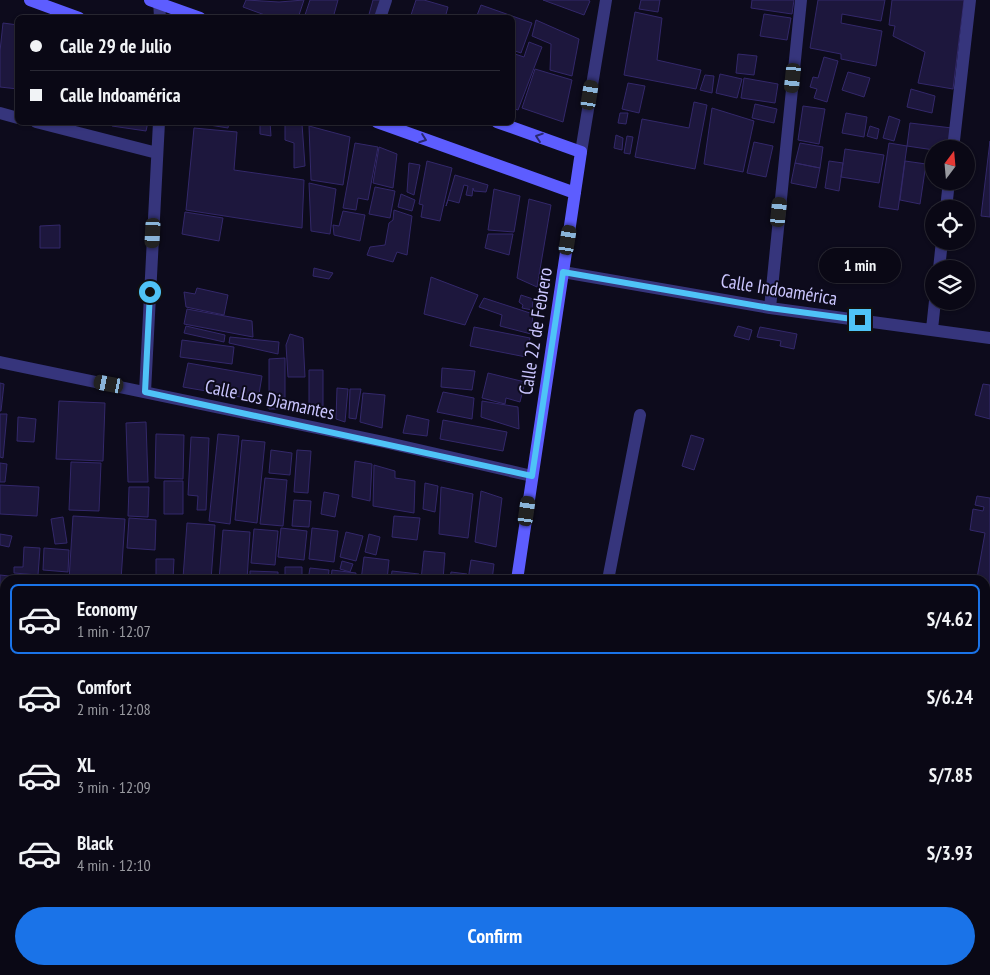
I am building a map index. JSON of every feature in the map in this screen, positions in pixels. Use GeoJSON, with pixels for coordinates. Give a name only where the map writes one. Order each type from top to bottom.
{"type":"FeatureCollection","features":[{"type":"Feature","properties":{"kind":"street"},"geometry":{"type":"LineString","coordinates":[[30,0],[71,15]]}},
{"type":"Feature","properties":{"kind":"street"},"geometry":{"type":"LineString","coordinates":[[381,15],[386,0]]}},
{"type":"Feature","properties":{"kind":"street","name":"Calle 22 de Febrero"},"geometry":{"type":"LineString","coordinates":[[518,575],[581,152],[606,0]]}},
{"type":"Feature","properties":{"kind":"street"},"geometry":{"type":"LineString","coordinates":[[770,308],[801,0]]}},
{"type":"Feature","properties":{"kind":"street"},"geometry":{"type":"LineString","coordinates":[[954,140],[970,0]]}},
{"type":"Feature","properties":{"kind":"street"},"geometry":{"type":"LineString","coordinates":[[156,1],[159,15]]}},
{"type":"Feature","properties":{"kind":"street"},"geometry":{"type":"LineString","coordinates":[[156,1],[192,15]]}},
{"type":"Feature","properties":{"kind":"street"},"geometry":{"type":"LineString","coordinates":[[0,113],[15,117]]}},
{"type":"Feature","properties":{"kind":"street"},"geometry":{"type":"LineString","coordinates":[[48,125],[157,153]]}},
{"type":"Feature","properties":{"kind":"street"},"geometry":{"type":"LineString","coordinates":[[145,392],[159,125]]}},
{"type":"Feature","properties":{"kind":"street"},"geometry":{"type":"LineString","coordinates":[[385,125],[575,193]]}},
{"type":"Feature","properties":{"kind":"street"},"geometry":{"type":"LineString","coordinates":[[505,125],[581,152]]}},
{"type":"Feature","properties":{"kind":"street","name":"Calle Indoamérica"},"geometry":{"type":"LineString","coordinates":[[563,272],[770,308],[990,338]]}},
{"type":"Feature","properties":{"kind":"street"},"geometry":{"type":"LineString","coordinates":[[932,329],[934,310]]}},
{"type":"Feature","properties":{"kind":"street","name":"Calle Los Diamantes"},"geometry":{"type":"LineString","coordinates":[[0,362],[532,476]]}},
{"type":"Feature","properties":{"kind":"street"},"geometry":{"type":"LineString","coordinates":[[609,575],[640,415]]}},
{"type":"Feature","properties":{"kind":"building"},"geometry":{"type":"Polygon","coordinates":[[[246,0],[279,2],[304,0],[299,15],[265,15],[243,7],[246,0]]]}},
{"type":"Feature","properties":{"kind":"building"},"geometry":{"type":"Polygon","coordinates":[[[310,0],[338,0],[334,15],[305,15],[310,0]]]}},
{"type":"Feature","properties":{"kind":"building"},"geometry":{"type":"Polygon","coordinates":[[[373,0],[383,0],[379,15],[369,15],[373,0]]]}},
{"type":"Feature","properties":{"kind":"building"},"geometry":{"type":"Polygon","coordinates":[[[416,0],[424,0],[448,7],[446,15],[411,15],[416,0]]]}},
{"type":"Feature","properties":{"kind":"building"},"geometry":{"type":"Polygon","coordinates":[[[543,0],[588,0],[590,1],[584,15],[543,0]]]}},
{"type":"Feature","properties":{"kind":"building"},"geometry":{"type":"Polygon","coordinates":[[[641,0],[660,0],[658,12],[639,9],[641,0]]]}},
{"type":"Feature","properties":{"kind":"building"},"geometry":{"type":"Polygon","coordinates":[[[752,0],[794,0],[792,14],[751,8],[752,0]]]}},
{"type":"Feature","properties":{"kind":"building"},"geometry":{"type":"Polygon","coordinates":[[[818,0],[885,0],[881,21],[842,14],[841,23],[882,31],[876,66],[841,59],[841,54],[810,48],[818,0]]]}},
{"type":"Feature","properties":{"kind":"building"},"geometry":{"type":"Polygon","coordinates":[[[892,0],[964,0],[953,89],[918,83],[925,52],[893,36],[895,26],[889,25],[892,0]]]}},
{"type":"Feature","properties":{"kind":"building"},"geometry":{"type":"Polygon","coordinates":[[[481,5],[509,15],[477,15],[481,5]]]}},
{"type":"Feature","properties":{"kind":"building"},"geometry":{"type":"Polygon","coordinates":[[[635,12],[662,18],[657,60],[701,70],[696,89],[624,75],[635,12]]]}},
{"type":"Feature","properties":{"kind":"building"},"geometry":{"type":"Polygon","coordinates":[[[764,14],[791,18],[787,40],[760,36],[764,14]]]}},
{"type":"Feature","properties":{"kind":"building"},"geometry":{"type":"Polygon","coordinates":[[[515,17],[532,23],[521,53],[515,51],[515,17]]]}},
{"type":"Feature","properties":{"kind":"building"},"geometry":{"type":"Polygon","coordinates":[[[536,20],[579,39],[572,76],[550,70],[551,44],[532,36],[536,20]]]}},
{"type":"Feature","properties":{"kind":"building"},"geometry":{"type":"Polygon","coordinates":[[[3,23],[15,25],[15,89],[0,87],[0,51],[3,23]]]}},
{"type":"Feature","properties":{"kind":"building"},"geometry":{"type":"Polygon","coordinates":[[[529,42],[542,47],[518,110],[515,109],[515,54],[524,57],[529,42]]]}},
{"type":"Feature","properties":{"kind":"building"},"geometry":{"type":"Polygon","coordinates":[[[738,54],[757,56],[754,75],[736,73],[738,54]]]}},
{"type":"Feature","properties":{"kind":"building"},"geometry":{"type":"Polygon","coordinates":[[[824,57],[838,61],[827,102],[814,98],[817,89],[810,87],[813,77],[818,78],[824,57]]]}},
{"type":"Feature","properties":{"kind":"building"},"geometry":{"type":"Polygon","coordinates":[[[535,69],[572,80],[563,122],[522,108],[535,69]]]}},
{"type":"Feature","properties":{"kind":"building"},"geometry":{"type":"Polygon","coordinates":[[[848,72],[870,78],[864,97],[842,90],[848,72]]]}},
{"type":"Feature","properties":{"kind":"building"},"geometry":{"type":"Polygon","coordinates":[[[720,74],[742,79],[737,98],[716,93],[720,74]]]}},
{"type":"Feature","properties":{"kind":"building"},"geometry":{"type":"Polygon","coordinates":[[[705,75],[714,76],[712,93],[700,90],[705,75]]]}},
{"type":"Feature","properties":{"kind":"building"},"geometry":{"type":"Polygon","coordinates":[[[744,78],[778,84],[775,103],[741,98],[744,78]]]}},
{"type":"Feature","properties":{"kind":"building"},"geometry":{"type":"Polygon","coordinates":[[[628,83],[645,86],[639,113],[622,109],[628,83]]]}},
{"type":"Feature","properties":{"kind":"building"},"geometry":{"type":"Polygon","coordinates":[[[911,89],[935,96],[932,113],[907,107],[911,89]]]}},
{"type":"Feature","properties":{"kind":"building"},"geometry":{"type":"Polygon","coordinates":[[[694,102],[707,105],[695,169],[635,157],[642,119],[689,128],[694,102]]]}},
{"type":"Feature","properties":{"kind":"building"},"geometry":{"type":"Polygon","coordinates":[[[755,104],[777,109],[774,123],[752,118],[755,104]]]}},
{"type":"Feature","properties":{"kind":"building"},"geometry":{"type":"Polygon","coordinates":[[[803,106],[825,109],[819,144],[798,140],[803,106]]]}},
{"type":"Feature","properties":{"kind":"building"},"geometry":{"type":"Polygon","coordinates":[[[712,108],[754,121],[743,172],[704,164],[712,108]]]}},
{"type":"Feature","properties":{"kind":"building"},"geometry":{"type":"Polygon","coordinates":[[[620,113],[628,113],[626,124],[618,123],[620,113]]]}},
{"type":"Feature","properties":{"kind":"building"},"geometry":{"type":"Polygon","coordinates":[[[846,113],[867,117],[864,137],[842,133],[846,113]]]}},
{"type":"Feature","properties":{"kind":"building"},"geometry":{"type":"Polygon","coordinates":[[[889,116],[900,120],[894,141],[883,138],[889,116]]]}},
{"type":"Feature","properties":{"kind":"building"},"geometry":{"type":"Polygon","coordinates":[[[910,123],[952,128],[950,140],[925,140],[925,149],[907,146],[910,123]]]}},
{"type":"Feature","properties":{"kind":"building"},"geometry":{"type":"Polygon","coordinates":[[[112,125],[147,125],[146,131],[112,125]]]}},
{"type":"Feature","properties":{"kind":"building"},"geometry":{"type":"Polygon","coordinates":[[[210,125],[228,125],[228,128],[210,125]]]}},
{"type":"Feature","properties":{"kind":"building"},"geometry":{"type":"Polygon","coordinates":[[[260,125],[270,125],[271,136],[260,134],[260,125]]]}},
{"type":"Feature","properties":{"kind":"building"},"geometry":{"type":"Polygon","coordinates":[[[285,125],[302,125],[305,166],[294,168],[294,143],[285,140],[285,125]]]}},
{"type":"Feature","properties":{"kind":"building"},"geometry":{"type":"Polygon","coordinates":[[[309,126],[350,137],[343,185],[311,180],[309,126]]]}},
{"type":"Feature","properties":{"kind":"building"},"geometry":{"type":"Polygon","coordinates":[[[870,126],[879,129],[877,139],[867,136],[870,126]]]}},
{"type":"Feature","properties":{"kind":"building"},"geometry":{"type":"Polygon","coordinates":[[[194,128],[237,132],[234,170],[304,180],[302,228],[186,210],[194,128]]]}},
{"type":"Feature","properties":{"kind":"building"},"geometry":{"type":"Polygon","coordinates":[[[616,135],[623,138],[622,150],[614,148],[616,135]]]}},
{"type":"Feature","properties":{"kind":"building"},"geometry":{"type":"Polygon","coordinates":[[[627,136],[633,137],[630,154],[624,153],[627,136]]]}},
{"type":"Feature","properties":{"kind":"building"},"geometry":{"type":"Polygon","coordinates":[[[990,141],[990,217],[981,216],[990,141]]]}},
{"type":"Feature","properties":{"kind":"building"},"geometry":{"type":"Polygon","coordinates":[[[754,142],[773,146],[766,177],[747,173],[754,142]]]}},
{"type":"Feature","properties":{"kind":"building"},"geometry":{"type":"Polygon","coordinates":[[[355,143],[378,147],[368,200],[358,198],[356,210],[343,208],[355,143]]]}},
{"type":"Feature","properties":{"kind":"building"},"geometry":{"type":"Polygon","coordinates":[[[800,143],[823,147],[820,168],[795,163],[800,143]]]}},
{"type":"Feature","properties":{"kind":"building"},"geometry":{"type":"Polygon","coordinates":[[[889,143],[907,146],[898,210],[879,207],[889,143]]]}},
{"type":"Feature","properties":{"kind":"building"},"geometry":{"type":"Polygon","coordinates":[[[379,147],[397,154],[393,188],[373,183],[379,147]]]}},
{"type":"Feature","properties":{"kind":"building"},"geometry":{"type":"Polygon","coordinates":[[[845,149],[884,155],[879,183],[841,177],[845,149]]]}},
{"type":"Feature","properties":{"kind":"building"},"geometry":{"type":"Polygon","coordinates":[[[427,161],[452,168],[440,221],[421,217],[423,205],[419,204],[427,161]]]}},
{"type":"Feature","properties":{"kind":"building"},"geometry":{"type":"Polygon","coordinates":[[[829,161],[843,163],[839,191],[825,188],[829,161]]]}},
{"type":"Feature","properties":{"kind":"building"},"geometry":{"type":"Polygon","coordinates":[[[905,161],[925,164],[920,204],[900,200],[905,161]]]}},
{"type":"Feature","properties":{"kind":"building"},"geometry":{"type":"Polygon","coordinates":[[[409,163],[420,165],[414,195],[407,192],[409,163]]]}},
{"type":"Feature","properties":{"kind":"building"},"geometry":{"type":"Polygon","coordinates":[[[795,163],[820,168],[816,188],[791,183],[795,163]]]}},
{"type":"Feature","properties":{"kind":"building"},"geometry":{"type":"Polygon","coordinates":[[[455,175],[488,185],[486,192],[474,191],[473,188],[472,196],[466,195],[468,186],[464,185],[459,203],[448,200],[446,206],[455,175]]]}},
{"type":"Feature","properties":{"kind":"building"},"geometry":{"type":"Polygon","coordinates":[[[309,183],[336,189],[330,234],[311,231],[309,183]]]}},
{"type":"Feature","properties":{"kind":"building"},"geometry":{"type":"Polygon","coordinates":[[[375,187],[395,191],[390,218],[369,214],[375,187]]]}},
{"type":"Feature","properties":{"kind":"building"},"geometry":{"type":"Polygon","coordinates":[[[494,189],[520,196],[514,232],[488,230],[494,189]]]}},
{"type":"Feature","properties":{"kind":"building"},"geometry":{"type":"Polygon","coordinates":[[[401,194],[415,200],[412,211],[398,207],[401,194]]]}},
{"type":"Feature","properties":{"kind":"building"},"geometry":{"type":"Polygon","coordinates":[[[529,199],[551,205],[537,287],[517,278],[529,199]]]}},
{"type":"Feature","properties":{"kind":"building"},"geometry":{"type":"Polygon","coordinates":[[[394,210],[412,216],[407,255],[397,252],[393,262],[367,255],[370,247],[385,245],[389,223],[393,220],[394,210]]]}},
{"type":"Feature","properties":{"kind":"building"},"geometry":{"type":"Polygon","coordinates":[[[343,211],[365,215],[360,241],[334,235],[333,225],[339,226],[343,211]]]}},
{"type":"Feature","properties":{"kind":"building"},"geometry":{"type":"Polygon","coordinates":[[[185,212],[223,218],[219,241],[182,234],[185,212]]]}},
{"type":"Feature","properties":{"kind":"building"},"geometry":{"type":"Polygon","coordinates":[[[60,225],[60,248],[40,248],[40,226],[60,225]]]}},
{"type":"Feature","properties":{"kind":"building"},"geometry":{"type":"Polygon","coordinates":[[[488,234],[513,234],[509,255],[485,248],[488,234]]]}},
{"type":"Feature","properties":{"kind":"building"},"geometry":{"type":"Polygon","coordinates":[[[314,268],[333,273],[329,279],[313,276],[314,268]]]}},
{"type":"Feature","properties":{"kind":"building"},"geometry":{"type":"Polygon","coordinates":[[[431,277],[478,295],[465,325],[424,314],[431,277]]]}},
{"type":"Feature","properties":{"kind":"building"},"geometry":{"type":"Polygon","coordinates":[[[197,288],[228,295],[224,315],[186,307],[184,292],[195,294],[197,288]]]}},
{"type":"Feature","properties":{"kind":"building"},"geometry":{"type":"Polygon","coordinates":[[[521,295],[533,299],[532,310],[522,308],[523,305],[519,302],[521,295]]]}},
{"type":"Feature","properties":{"kind":"building"},"geometry":{"type":"Polygon","coordinates":[[[484,298],[533,314],[531,334],[500,326],[502,315],[479,307],[484,298]]]}},
{"type":"Feature","properties":{"kind":"building"},"geometry":{"type":"Polygon","coordinates":[[[187,309],[252,321],[253,337],[184,324],[187,309]]]}},
{"type":"Feature","properties":{"kind":"building"},"geometry":{"type":"Polygon","coordinates":[[[186,326],[225,335],[224,342],[184,333],[186,326]]]}},
{"type":"Feature","properties":{"kind":"building"},"geometry":{"type":"Polygon","coordinates":[[[738,326],[752,330],[749,340],[734,336],[738,326]]]}},
{"type":"Feature","properties":{"kind":"building"},"geometry":{"type":"Polygon","coordinates":[[[474,327],[530,338],[526,357],[470,346],[474,327]]]}},
{"type":"Feature","properties":{"kind":"building"},"geometry":{"type":"Polygon","coordinates":[[[760,327],[797,334],[794,349],[780,346],[781,341],[757,337],[760,327]]]}},
{"type":"Feature","properties":{"kind":"building"},"geometry":{"type":"Polygon","coordinates":[[[290,334],[303,338],[305,377],[288,377],[286,345],[290,334]]]}},
{"type":"Feature","properties":{"kind":"building"},"geometry":{"type":"Polygon","coordinates":[[[230,337],[279,342],[278,354],[229,343],[230,337]]]}},
{"type":"Feature","properties":{"kind":"building"},"geometry":{"type":"Polygon","coordinates":[[[182,340],[234,347],[232,364],[180,357],[182,340]]]}},
{"type":"Feature","properties":{"kind":"building"},"geometry":{"type":"Polygon","coordinates":[[[285,358],[285,409],[269,409],[269,359],[285,358]]]}},
{"type":"Feature","properties":{"kind":"building"},"geometry":{"type":"Polygon","coordinates":[[[188,363],[262,376],[258,400],[183,387],[188,363]]]}},
{"type":"Feature","properties":{"kind":"building"},"geometry":{"type":"Polygon","coordinates":[[[442,368],[475,371],[472,390],[441,387],[442,368]]]}},
{"type":"Feature","properties":{"kind":"building"},"geometry":{"type":"Polygon","coordinates":[[[309,370],[323,370],[323,415],[309,411],[309,370]]]}},
{"type":"Feature","properties":{"kind":"building"},"geometry":{"type":"Polygon","coordinates":[[[488,373],[525,382],[520,402],[506,398],[505,404],[482,398],[488,373]]]}},
{"type":"Feature","properties":{"kind":"building"},"geometry":{"type":"Polygon","coordinates":[[[0,383],[4,384],[1,411],[0,411],[0,383]]]}},
{"type":"Feature","properties":{"kind":"building"},"geometry":{"type":"Polygon","coordinates":[[[983,384],[990,385],[990,419],[975,415],[983,384]]]}},
{"type":"Feature","properties":{"kind":"building"},"geometry":{"type":"Polygon","coordinates":[[[337,388],[348,389],[345,422],[336,419],[337,388]]]}},
{"type":"Feature","properties":{"kind":"building"},"geometry":{"type":"Polygon","coordinates":[[[350,389],[361,389],[356,419],[349,418],[350,389]]]}},
{"type":"Feature","properties":{"kind":"building"},"geometry":{"type":"Polygon","coordinates":[[[443,392],[474,398],[472,419],[437,412],[443,392]]]}},
{"type":"Feature","properties":{"kind":"building"},"geometry":{"type":"Polygon","coordinates":[[[363,393],[385,395],[382,428],[360,422],[363,393]]]}},
{"type":"Feature","properties":{"kind":"building"},"geometry":{"type":"Polygon","coordinates":[[[59,401],[105,403],[103,461],[56,459],[59,401]]]}},
{"type":"Feature","properties":{"kind":"building"},"geometry":{"type":"Polygon","coordinates":[[[482,401],[518,407],[519,429],[481,417],[482,401]]]}},
{"type":"Feature","properties":{"kind":"building"},"geometry":{"type":"Polygon","coordinates":[[[0,414],[7,414],[3,458],[0,457],[0,414]]]}},
{"type":"Feature","properties":{"kind":"building"},"geometry":{"type":"Polygon","coordinates":[[[407,415],[429,420],[427,436],[403,433],[407,415]]]}},
{"type":"Feature","properties":{"kind":"building"},"geometry":{"type":"Polygon","coordinates":[[[18,417],[36,419],[34,442],[17,441],[18,417]]]}},
{"type":"Feature","properties":{"kind":"building"},"geometry":{"type":"Polygon","coordinates":[[[443,420],[507,432],[503,451],[440,439],[443,420]]]}},
{"type":"Feature","properties":{"kind":"building"},"geometry":{"type":"Polygon","coordinates":[[[146,422],[148,482],[128,482],[126,423],[146,422]]]}},
{"type":"Feature","properties":{"kind":"building"},"geometry":{"type":"Polygon","coordinates":[[[156,434],[184,435],[183,479],[155,478],[156,434]]]}},
{"type":"Feature","properties":{"kind":"building"},"geometry":{"type":"Polygon","coordinates":[[[218,434],[239,436],[230,524],[209,521],[218,434]]]}},
{"type":"Feature","properties":{"kind":"building"},"geometry":{"type":"Polygon","coordinates":[[[691,435],[704,439],[694,470],[682,466],[691,435]]]}},
{"type":"Feature","properties":{"kind":"building"},"geometry":{"type":"Polygon","coordinates":[[[191,437],[209,438],[206,510],[197,510],[198,496],[188,495],[191,437]]]}},
{"type":"Feature","properties":{"kind":"building"},"geometry":{"type":"Polygon","coordinates":[[[242,440],[265,442],[257,523],[235,520],[242,440]]]}},
{"type":"Feature","properties":{"kind":"building"},"geometry":{"type":"Polygon","coordinates":[[[271,450],[292,453],[290,475],[269,473],[271,450]]]}},
{"type":"Feature","properties":{"kind":"building"},"geometry":{"type":"Polygon","coordinates":[[[297,450],[311,451],[308,493],[294,492],[297,450]]]}},
{"type":"Feature","properties":{"kind":"building"},"geometry":{"type":"Polygon","coordinates":[[[355,461],[372,464],[370,501],[352,497],[355,461]]]}},
{"type":"Feature","properties":{"kind":"building"},"geometry":{"type":"Polygon","coordinates":[[[71,462],[101,463],[99,511],[69,510],[71,462]]]}},
{"type":"Feature","properties":{"kind":"building"},"geometry":{"type":"Polygon","coordinates":[[[0,463],[7,464],[5,482],[0,482],[0,463]]]}},
{"type":"Feature","properties":{"kind":"building"},"geometry":{"type":"Polygon","coordinates":[[[374,465],[395,471],[395,478],[415,481],[414,513],[373,506],[374,465]]]}},
{"type":"Feature","properties":{"kind":"building"},"geometry":{"type":"Polygon","coordinates":[[[265,478],[287,480],[283,526],[260,524],[265,478]]]}},
{"type":"Feature","properties":{"kind":"building"},"geometry":{"type":"Polygon","coordinates":[[[164,481],[183,481],[183,514],[164,514],[164,481]]]}},
{"type":"Feature","properties":{"kind":"building"},"geometry":{"type":"Polygon","coordinates":[[[425,483],[438,486],[435,512],[423,509],[425,483]]]}},
{"type":"Feature","properties":{"kind":"building"},"geometry":{"type":"Polygon","coordinates":[[[0,485],[39,487],[37,516],[0,514],[0,485]]]}},
{"type":"Feature","properties":{"kind":"building"},"geometry":{"type":"Polygon","coordinates":[[[129,487],[149,487],[148,517],[128,516],[129,487]]]}},
{"type":"Feature","properties":{"kind":"building"},"geometry":{"type":"Polygon","coordinates":[[[441,487],[473,494],[468,538],[439,534],[441,487]]]}},
{"type":"Feature","properties":{"kind":"building"},"geometry":{"type":"Polygon","coordinates":[[[481,491],[502,498],[496,547],[475,542],[481,491]]]}},
{"type":"Feature","properties":{"kind":"building"},"geometry":{"type":"Polygon","coordinates":[[[324,492],[339,495],[335,517],[321,514],[324,492]]]}},
{"type":"Feature","properties":{"kind":"building"},"geometry":{"type":"Polygon","coordinates":[[[977,496],[990,498],[990,575],[978,575],[985,533],[970,530],[973,509],[983,511],[984,507],[975,505],[977,496]]]}},
{"type":"Feature","properties":{"kind":"building"},"geometry":{"type":"Polygon","coordinates":[[[294,500],[311,501],[309,527],[292,526],[294,500]]]}},
{"type":"Feature","properties":{"kind":"building"},"geometry":{"type":"Polygon","coordinates":[[[73,516],[125,519],[121,575],[69,575],[73,516]]]}},
{"type":"Feature","properties":{"kind":"building"},"geometry":{"type":"Polygon","coordinates":[[[394,516],[420,518],[417,540],[392,537],[394,516]]]}},
{"type":"Feature","properties":{"kind":"building"},"geometry":{"type":"Polygon","coordinates":[[[63,517],[67,543],[55,544],[51,519],[63,517]]]}},
{"type":"Feature","properties":{"kind":"building"},"geometry":{"type":"Polygon","coordinates":[[[129,518],[156,520],[155,550],[127,548],[129,518]]]}},
{"type":"Feature","properties":{"kind":"building"},"geometry":{"type":"Polygon","coordinates":[[[187,523],[215,525],[211,575],[183,575],[187,523]]]}},
{"type":"Feature","properties":{"kind":"building"},"geometry":{"type":"Polygon","coordinates":[[[281,528],[307,531],[304,560],[278,557],[281,528]]]}},
{"type":"Feature","properties":{"kind":"building"},"geometry":{"type":"Polygon","coordinates":[[[312,528],[338,531],[334,562],[309,559],[312,528]]]}},
{"type":"Feature","properties":{"kind":"building"},"geometry":{"type":"Polygon","coordinates":[[[254,529],[278,531],[275,565],[251,563],[254,529]]]}},
{"type":"Feature","properties":{"kind":"building"},"geometry":{"type":"Polygon","coordinates":[[[223,530],[250,532],[247,575],[219,575],[223,530]]]}},
{"type":"Feature","properties":{"kind":"building"},"geometry":{"type":"Polygon","coordinates":[[[346,532],[363,536],[356,561],[340,557],[346,532]]]}},
{"type":"Feature","properties":{"kind":"building"},"geometry":{"type":"Polygon","coordinates":[[[0,534],[12,536],[9,547],[0,545],[0,534]]]}},
{"type":"Feature","properties":{"kind":"building"},"geometry":{"type":"Polygon","coordinates":[[[369,534],[380,537],[376,555],[365,552],[369,534]]]}},
{"type":"Feature","properties":{"kind":"building"},"geometry":{"type":"Polygon","coordinates":[[[24,547],[40,548],[38,575],[14,573],[14,567],[23,567],[24,547]]]}},
{"type":"Feature","properties":{"kind":"building"},"geometry":{"type":"Polygon","coordinates":[[[44,548],[69,550],[68,572],[43,570],[44,548]]]}},
{"type":"Feature","properties":{"kind":"building"},"geometry":{"type":"Polygon","coordinates":[[[424,551],[445,553],[443,575],[422,575],[424,551]]]}},
{"type":"Feature","properties":{"kind":"building"},"geometry":{"type":"Polygon","coordinates":[[[364,557],[389,560],[388,575],[362,575],[364,557]]]}},
{"type":"Feature","properties":{"kind":"building"},"geometry":{"type":"Polygon","coordinates":[[[156,559],[174,559],[173,575],[156,575],[156,559]]]}},
{"type":"Feature","properties":{"kind":"building"},"geometry":{"type":"Polygon","coordinates":[[[471,560],[494,564],[493,575],[469,575],[471,560]]]}},
{"type":"Feature","properties":{"kind":"building"},"geometry":{"type":"Polygon","coordinates":[[[342,561],[353,564],[350,572],[340,569],[342,561]]]}},
{"type":"Feature","properties":{"kind":"building"},"geometry":{"type":"Polygon","coordinates":[[[285,567],[302,567],[302,575],[285,575],[285,567]]]}},
{"type":"Feature","properties":{"kind":"building"},"geometry":{"type":"Polygon","coordinates":[[[310,568],[329,570],[328,575],[309,575],[310,568]]]}},
{"type":"Feature","properties":{"kind":"building"},"geometry":{"type":"Polygon","coordinates":[[[332,570],[356,573],[356,575],[332,575],[332,570]]]}},
{"type":"Feature","properties":{"kind":"building"},"geometry":{"type":"Polygon","coordinates":[[[250,571],[278,572],[278,575],[250,575],[250,571]]]}},
{"type":"Feature","properties":{"kind":"building"},"geometry":{"type":"Polygon","coordinates":[[[392,571],[419,574],[419,575],[392,575],[392,571]]]}},
{"type":"Feature","properties":{"kind":"building"},"geometry":{"type":"Polygon","coordinates":[[[451,572],[467,574],[467,575],[451,575],[451,572]]]}},
{"type":"Feature","properties":{"kind":"route"},"geometry":{"type":"LineString","coordinates":[[150,292],[145,392],[384,442],[532,476],[563,272],[770,308],[860,320]]}}]}
